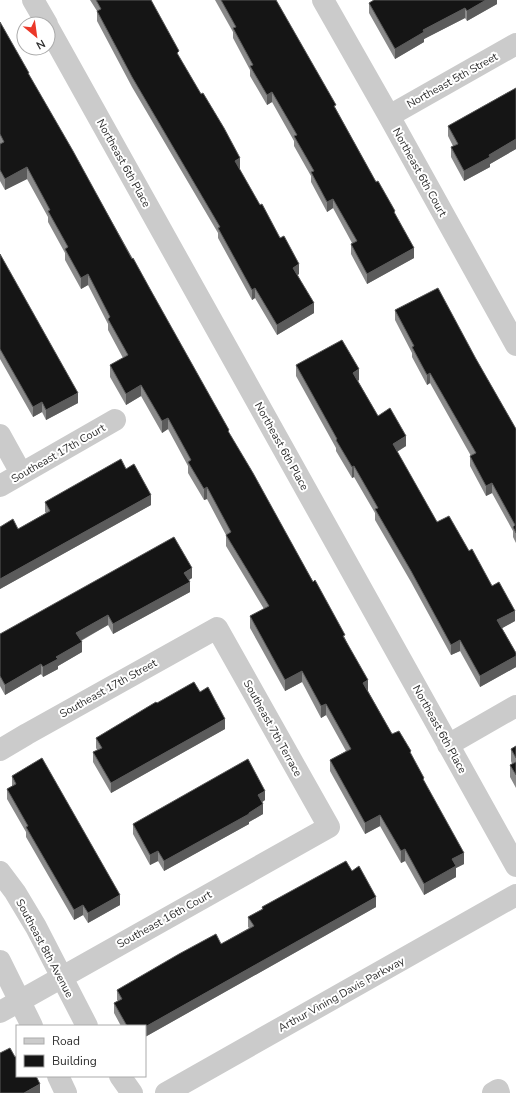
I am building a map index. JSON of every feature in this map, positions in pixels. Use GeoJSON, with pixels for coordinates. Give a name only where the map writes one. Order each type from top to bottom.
{"type":"FeatureCollection","features":[{"type":"Feature","properties":{"kind":"street","name":"Northeast 6th Place"},"geometry":{"type":"LineString","coordinates":[[33,0],[42,16]]}},
{"type":"Feature","properties":{"kind":"street","name":"Northeast 6th Court"},"geometry":{"type":"LineString","coordinates":[[322,0],[389,116],[516,345]]}},
{"type":"Feature","properties":{"kind":"street","name":"Northeast 6th Place"},"geometry":{"type":"LineString","coordinates":[[56,41],[516,866]]}},
{"type":"Feature","properties":{"kind":"street","name":"Northeast 5th Street"},"geometry":{"type":"LineString","coordinates":[[389,116],[516,44]]}},
{"type":"Feature","properties":{"kind":"street","name":"Southeast 17th Court"},"geometry":{"type":"LineString","coordinates":[[0,486],[115,420]]}},
{"type":"Feature","properties":{"kind":"street"},"geometry":{"type":"LineString","coordinates":[[0,435],[22,473]]}},
{"type":"Feature","properties":{"kind":"street","name":"Southeast 17th Street"},"geometry":{"type":"LineString","coordinates":[[0,750],[216,628]]}},
{"type":"Feature","properties":{"kind":"street","name":"Southeast 7th Terrace"},"geometry":{"type":"LineString","coordinates":[[216,628],[329,827]]}},
{"type":"Feature","properties":{"kind":"street"},"geometry":{"type":"LineString","coordinates":[[448,745],[516,706]]}},
{"type":"Feature","properties":{"kind":"street","name":"Southeast 16th Court"},"geometry":{"type":"LineString","coordinates":[[0,1012],[329,827]]}},
{"type":"Feature","properties":{"kind":"street","name":"Southeast 8th Avenue"},"geometry":{"type":"LineString","coordinates":[[0,873],[28,913],[86,1025]]}},
{"type":"Feature","properties":{"kind":"street","name":"Arthur Vining Davis Parkway"},"geometry":{"type":"LineString","coordinates":[[166,1093],[516,895]]}},
{"type":"Feature","properties":{"kind":"street"},"geometry":{"type":"LineString","coordinates":[[0,961],[32,1025]]}},
{"type":"Feature","properties":{"kind":"street"},"geometry":{"type":"LineString","coordinates":[[58,1077],[66,1093]]}},
{"type":"Feature","properties":{"kind":"street"},"geometry":{"type":"LineString","coordinates":[[121,1077],[132,1093]]}},
{"type":"Feature","properties":{"kind":"street"},"geometry":{"type":"LineString","coordinates":[[492,1093],[498,1090],[499,1093]]}},
{"type":"Feature","properties":{"kind":"building"},"geometry":{"type":"Polygon","coordinates":[[[96,0],[151,0],[179,51],[177,53],[201,94],[203,93],[224,128],[240,158],[235,161],[260,205],[262,204],[280,238],[284,236],[299,264],[293,268],[314,303],[277,325],[255,288],[252,290],[218,228],[220,227],[132,77],[97,11],[101,9],[96,0]]]}},
{"type":"Feature","properties":{"kind":"building"},"geometry":{"type":"Polygon","coordinates":[[[221,0],[276,0],[336,105],[334,106],[376,182],[378,181],[395,211],[394,212],[414,248],[367,274],[351,244],[357,241],[333,199],[327,202],[311,172],[314,171],[294,136],[297,135],[272,92],[267,95],[250,66],[253,65],[233,28],[236,27],[221,0]]]}},
{"type":"Feature","properties":{"kind":"building"},"geometry":{"type":"Polygon","coordinates":[[[374,0],[486,0],[467,11],[465,8],[423,30],[424,32],[395,49],[369,3],[374,0]]]}},
{"type":"Feature","properties":{"kind":"building"},"geometry":{"type":"Polygon","coordinates":[[[0,22],[16,50],[16,56],[19,56],[29,73],[313,582],[315,580],[345,635],[343,636],[368,680],[363,683],[392,734],[399,731],[411,751],[410,752],[424,778],[423,779],[464,853],[452,859],[456,866],[424,884],[405,849],[401,851],[380,815],[365,823],[330,760],[351,749],[326,704],[321,706],[302,671],[285,680],[250,616],[269,606],[226,535],[231,532],[207,487],[204,489],[188,462],[191,460],[168,418],[162,421],[141,385],[126,394],[110,365],[128,355],[108,319],[110,317],[88,274],[81,278],[65,249],[68,247],[48,211],[50,210],[27,167],[5,179],[0,170],[0,144],[4,142],[0,134],[0,22]]]}},
{"type":"Feature","properties":{"kind":"building"},"geometry":{"type":"Polygon","coordinates":[[[516,88],[516,139],[489,155],[490,157],[464,171],[451,147],[458,144],[448,126],[516,88]]]}},
{"type":"Feature","properties":{"kind":"building"},"geometry":{"type":"Polygon","coordinates":[[[0,254],[78,393],[46,410],[42,402],[33,407],[0,349],[0,254]]]}},
{"type":"Feature","properties":{"kind":"building"},"geometry":{"type":"Polygon","coordinates":[[[438,288],[516,429],[516,533],[513,527],[515,525],[492,483],[486,486],[470,456],[476,453],[430,373],[427,375],[395,310],[438,288]]]}},
{"type":"Feature","properties":{"kind":"building"},"geometry":{"type":"Polygon","coordinates":[[[342,340],[359,369],[353,373],[378,416],[390,408],[406,436],[393,444],[437,522],[449,516],[469,551],[472,549],[492,586],[499,582],[515,611],[497,620],[516,653],[516,656],[480,676],[460,640],[451,645],[375,509],[378,508],[354,466],[352,467],[336,440],[337,439],[296,365],[342,340]]]}},
{"type":"Feature","properties":{"kind":"building"},"geometry":{"type":"Polygon","coordinates":[[[121,459],[126,469],[134,464],[151,495],[0,579],[0,527],[13,519],[18,529],[50,511],[45,502],[121,459]]]}},
{"type":"Feature","properties":{"kind":"building"},"geometry":{"type":"Polygon","coordinates":[[[174,537],[192,568],[184,573],[190,582],[113,624],[108,615],[76,633],[82,642],[56,657],[58,659],[43,667],[41,664],[5,685],[0,676],[0,634],[174,537]]]}},
{"type":"Feature","properties":{"kind":"building"},"geometry":{"type":"Polygon","coordinates":[[[194,682],[200,692],[208,687],[225,719],[111,783],[93,752],[102,748],[96,738],[156,702],[157,703],[194,682]]]}},
{"type":"Feature","properties":{"kind":"building"},"geometry":{"type":"Polygon","coordinates":[[[516,746],[516,758],[511,749],[516,746]]]}},
{"type":"Feature","properties":{"kind":"building"},"geometry":{"type":"Polygon","coordinates":[[[42,758],[120,895],[88,913],[83,905],[74,910],[26,827],[28,826],[7,789],[16,784],[12,776],[42,758]]]}},
{"type":"Feature","properties":{"kind":"building"},"geometry":{"type":"Polygon","coordinates":[[[248,759],[265,791],[258,795],[263,804],[249,814],[164,861],[158,851],[150,855],[133,824],[248,759]]]}},
{"type":"Feature","properties":{"kind":"building"},"geometry":{"type":"Polygon","coordinates":[[[516,762],[516,775],[510,765],[516,762]]]}},
{"type":"Feature","properties":{"kind":"building"},"geometry":{"type":"Polygon","coordinates":[[[346,861],[352,871],[359,866],[376,897],[146,1026],[146,1025],[126,1025],[114,1003],[122,999],[117,990],[216,934],[221,944],[254,926],[248,917],[263,909],[262,907],[346,861]]]}},
{"type":"Feature","properties":{"kind":"building"},"geometry":{"type":"Polygon","coordinates":[[[10,1048],[16,1056],[16,1077],[36,1077],[40,1084],[24,1093],[0,1093],[0,1053],[10,1048]]]}}]}
